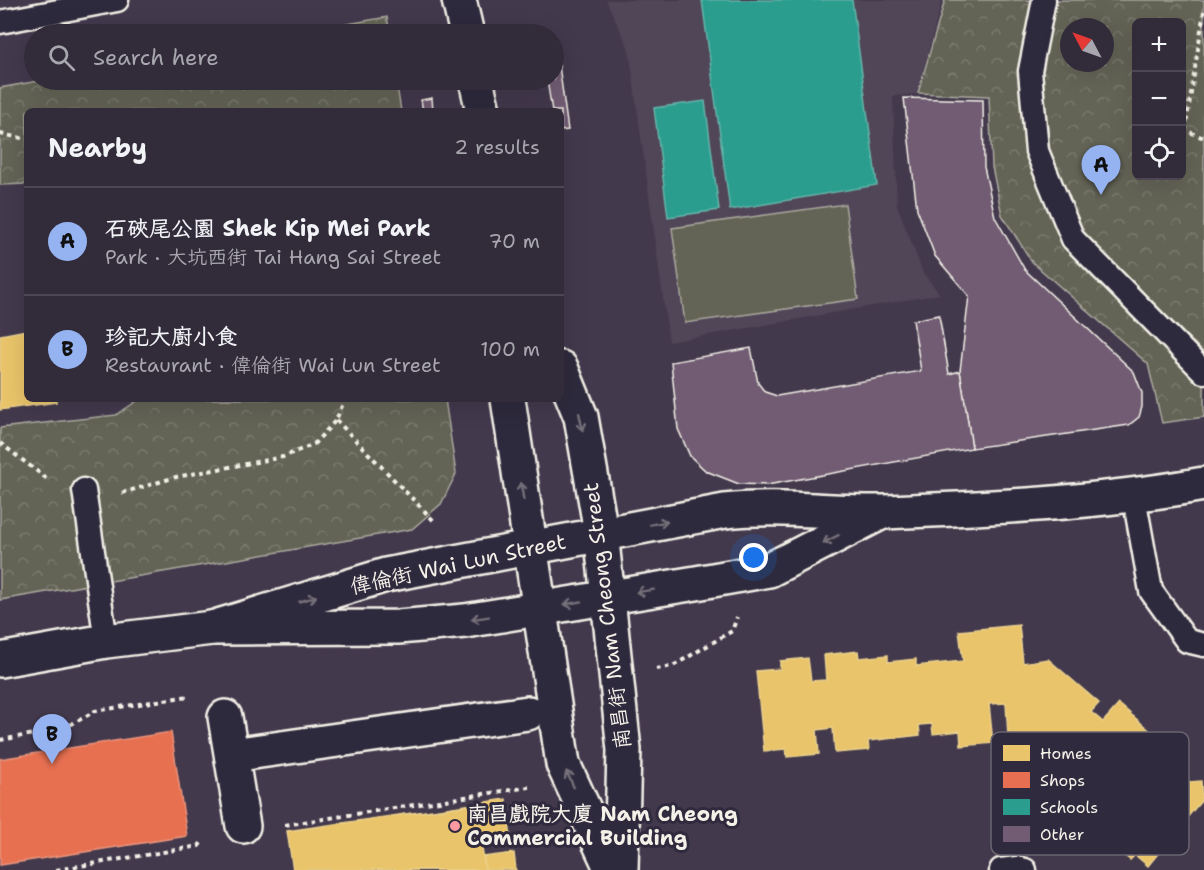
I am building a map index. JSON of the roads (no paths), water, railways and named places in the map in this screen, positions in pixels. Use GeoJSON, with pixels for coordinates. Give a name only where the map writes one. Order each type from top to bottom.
{"type":"FeatureCollection","features":[{"type":"Feature","properties":{"kind":"street"},"geometry":{"type":"LineString","coordinates":[[459,0],[464,24]]}},
{"type":"Feature","properties":{"kind":"street"},"geometry":{"type":"LineString","coordinates":[[478,90],[482,108]]}},
{"type":"Feature","properties":{"kind":"street","name":"南昌街 Nam Cheong Street"},"geometry":{"type":"LineString","coordinates":[[564,375],[581,417],[601,532],[609,597],[624,750],[621,870]]}},
{"type":"Feature","properties":{"kind":"street"},"geometry":{"type":"LineString","coordinates":[[508,402],[563,764],[612,870]]}},
{"type":"Feature","properties":{"kind":"street","name":"偉倫街 Wai Lun Street"},"geometry":{"type":"LineString","coordinates":[[212,628],[386,575],[532,548],[601,532],[760,507],[883,512],[1134,497],[1204,484]]}},
{"type":"Feature","properties":{"kind":"street","name":"偉倫街 Wai Lun Street"},"geometry":{"type":"LineString","coordinates":[[0,660],[106,641],[212,628],[398,627],[465,621],[538,609],[769,570],[883,512]]}},
{"type":"Feature","properties":{"kind":"street"},"geometry":{"type":"LineString","coordinates":[[232,755],[528,713]]}},
{"type":"Feature","properties":{"kind":"street"},"geometry":{"type":"LineString","coordinates":[[225,717],[242,822]]}},
{"type":"Feature","properties":{"kind":"lane"},"geometry":{"type":"LineString","coordinates":[[0,22],[117,0]]}},
{"type":"Feature","properties":{"kind":"lane"},"geometry":{"type":"LineString","coordinates":[[1044,0],[1030,70],[1037,151],[1073,239],[1204,372]]}},
{"type":"Feature","properties":{"kind":"lane"},"geometry":{"type":"LineString","coordinates":[[84,490],[106,641]]}},
{"type":"Feature","properties":{"kind":"lane"},"geometry":{"type":"LineString","coordinates":[[1134,497],[1151,591],[1187,641],[1204,645]]}},
{"type":"Feature","properties":{"kind":"lane"},"geometry":{"type":"LineString","coordinates":[[1001,870],[1017,868],[1025,870]]}},
{"type":"Feature","properties":{"kind":"place","name":"石硤尾公園 Shek Kip Mei Park"},"geometry":{"type":"Point","coordinates":[1101,195]}},
{"type":"Feature","properties":{"kind":"place","name":"珍記大廚小食"},"geometry":{"type":"Point","coordinates":[52,764]}},
{"type":"Feature","properties":{"kind":"place","name":"南昌戲院大廈 Nam Cheong Commercial Building"},"geometry":{"type":"Point","coordinates":[455,826]}}]}
